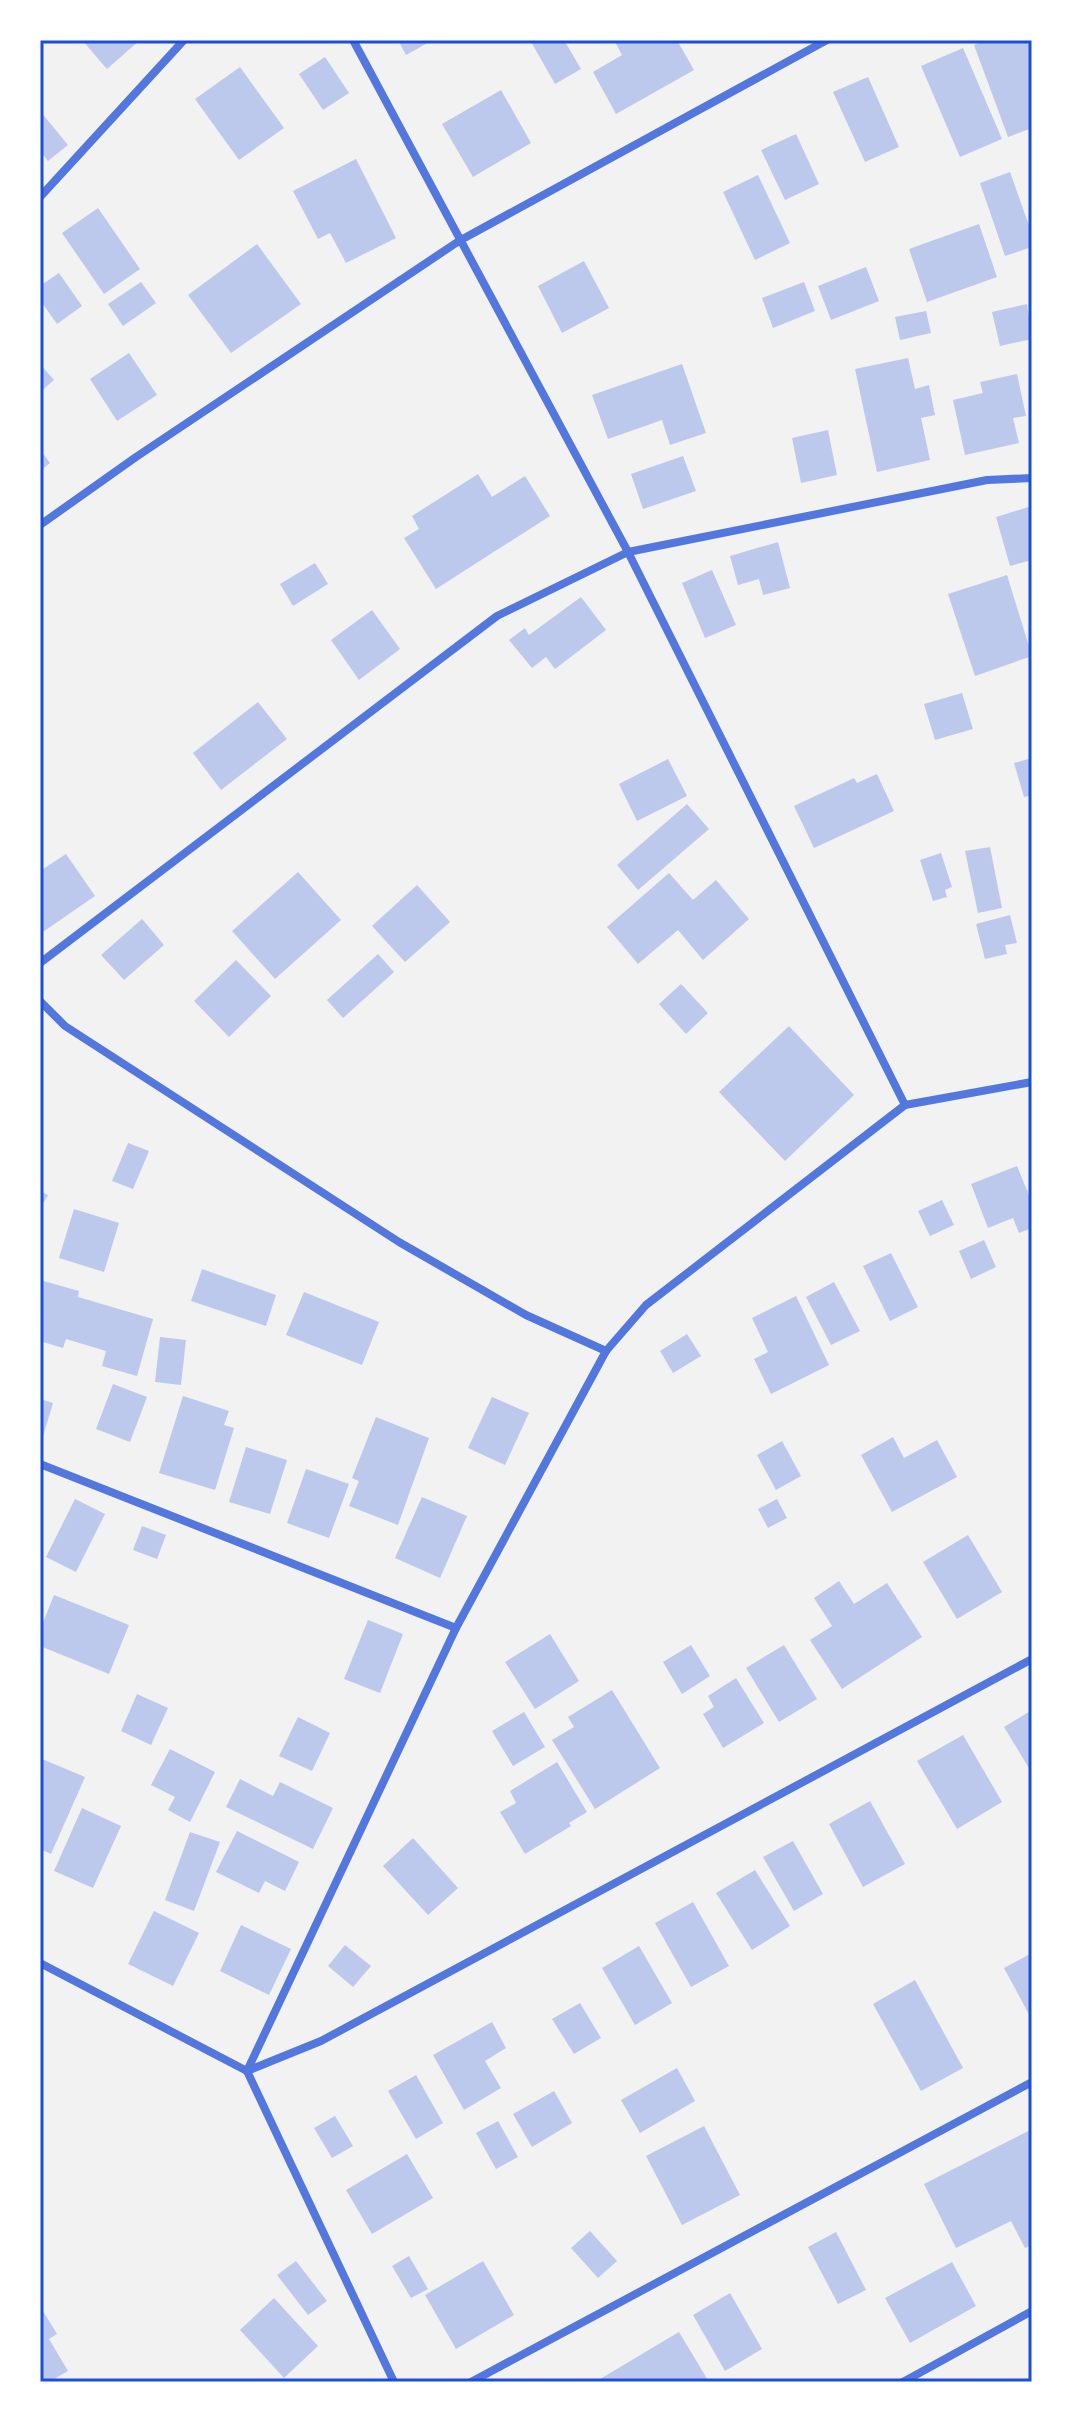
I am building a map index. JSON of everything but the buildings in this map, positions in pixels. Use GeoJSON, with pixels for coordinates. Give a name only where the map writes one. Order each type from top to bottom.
{"type":"FeatureCollection","features":[{"type":"Feature","properties":{"kind":"street"},"geometry":{"type":"LineString","coordinates":[[40,197],[184,40]]}},
{"type":"Feature","properties":{"kind":"street"},"geometry":{"type":"LineString","coordinates":[[353,40],[628,552],[905,1105]]}},
{"type":"Feature","properties":{"kind":"street"},"geometry":{"type":"LineString","coordinates":[[40,525],[136,457],[459,241],[827,40]]}},
{"type":"Feature","properties":{"kind":"street"},"geometry":{"type":"LineString","coordinates":[[40,963],[497,616],[628,552],[987,480],[1032,478]]}},
{"type":"Feature","properties":{"kind":"street"},"geometry":{"type":"LineString","coordinates":[[40,1001],[78,1035],[399,1242],[526,1315],[606,1351]]}},
{"type":"Feature","properties":{"kind":"street"},"geometry":{"type":"LineString","coordinates":[[247,2071],[456,1628],[606,1351],[646,1305],[905,1105],[1032,1082]]}},
{"type":"Feature","properties":{"kind":"street"},"geometry":{"type":"LineString","coordinates":[[40,1464],[456,1628]]}},
{"type":"Feature","properties":{"kind":"street"},"geometry":{"type":"LineString","coordinates":[[247,2071],[321,2041],[1032,1659]]}},
{"type":"Feature","properties":{"kind":"street"},"geometry":{"type":"LineString","coordinates":[[40,1963],[247,2071],[394,2382]]}},
{"type":"Feature","properties":{"kind":"street"},"geometry":{"type":"LineString","coordinates":[[471,2382],[1032,2082]]}},
{"type":"Feature","properties":{"kind":"street"},"geometry":{"type":"LineString","coordinates":[[903,2382],[1032,2311]]}}]}
